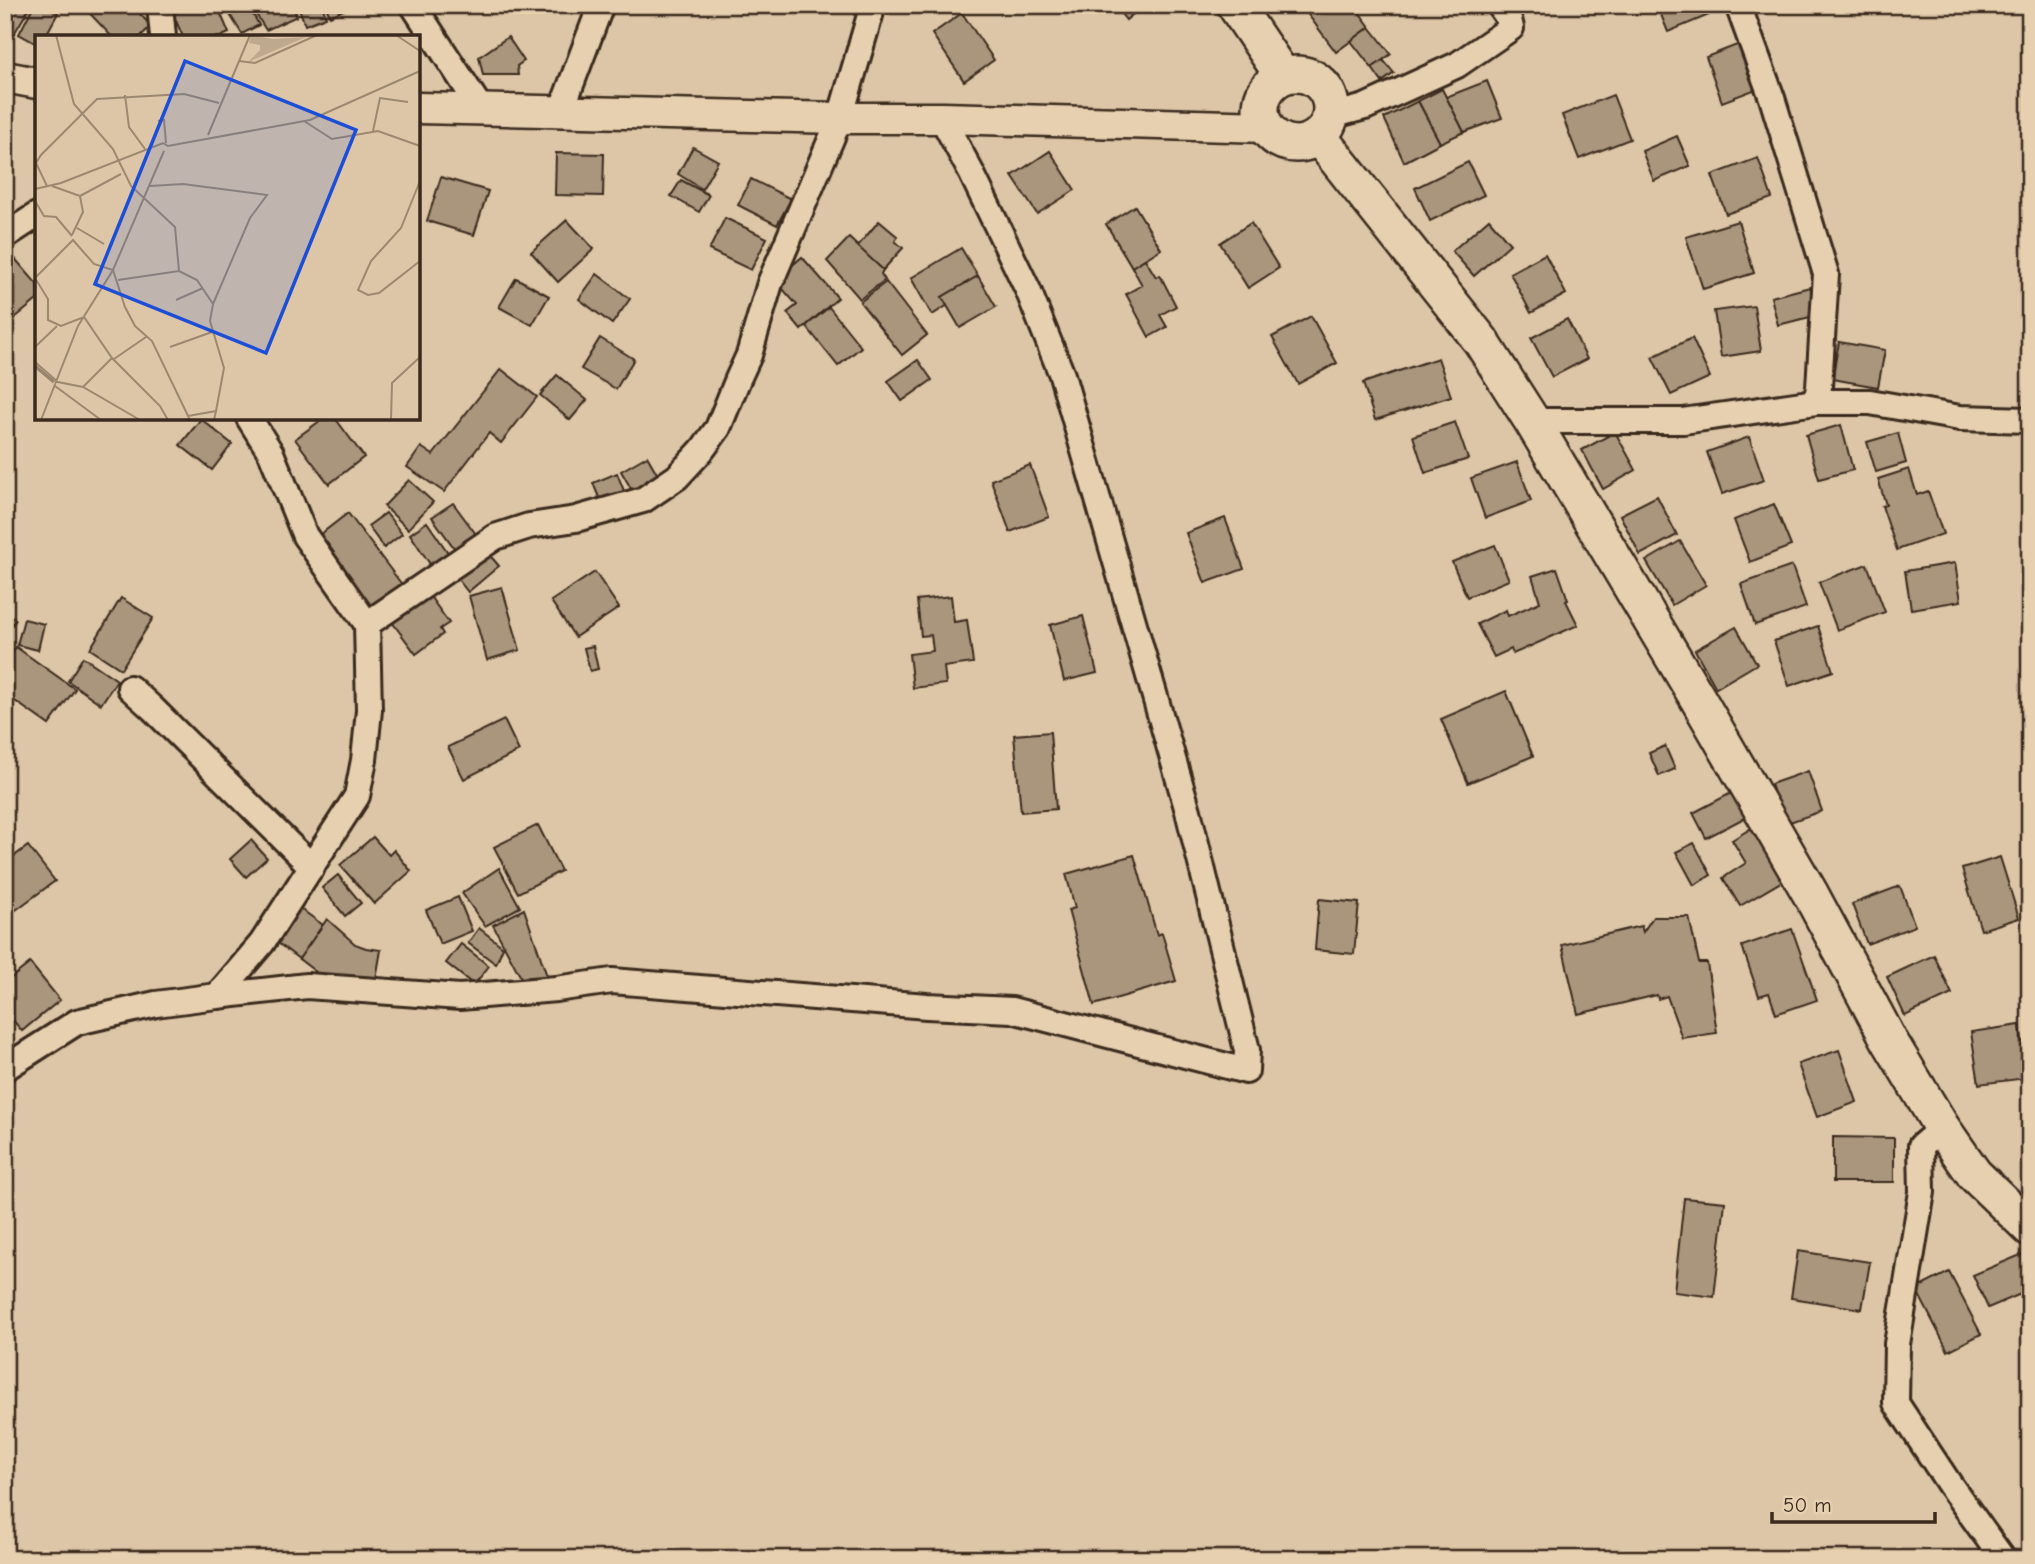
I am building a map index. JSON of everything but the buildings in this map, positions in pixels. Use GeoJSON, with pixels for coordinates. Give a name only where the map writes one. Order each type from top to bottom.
{"type":"FeatureCollection","features":[{"type":"Feature","properties":{"kind":"main road"},"geometry":{"type":"LineString","coordinates":[[1236,5],[1283,76]]}},
{"type":"Feature","properties":{"kind":"main road"},"geometry":{"type":"LineString","coordinates":[[1302,74],[1316,79],[1331,99],[1325,126],[1306,143],[1288,144],[1271,134],[1266,127],[1261,108],[1262,98],[1271,84],[1283,76],[1302,74]]}},
{"type":"Feature","properties":{"kind":"main road"},"geometry":{"type":"LineString","coordinates":[[1325,126],[1481,341],[1532,421],[1718,733],[1810,893],[1889,1040],[1942,1128],[1974,1174],[2030,1228]]}},
{"type":"Feature","properties":{"kind":"street"},"geometry":{"type":"LineString","coordinates":[[160,5],[163,35]]}},
{"type":"Feature","properties":{"kind":"street"},"geometry":{"type":"LineString","coordinates":[[413,5],[481,109]]}},
{"type":"Feature","properties":{"kind":"street"},"geometry":{"type":"LineString","coordinates":[[561,111],[601,5]]}},
{"type":"Feature","properties":{"kind":"street"},"geometry":{"type":"LineString","coordinates":[[367,624],[495,537],[529,526],[576,519],[643,500],[677,477],[702,450],[718,428],[750,355],[770,284],[840,118],[873,5]]}},
{"type":"Feature","properties":{"kind":"street"},"geometry":{"type":"LineString","coordinates":[[1325,126],[1457,65],[1511,28],[1509,19],[1499,5]]}},
{"type":"Feature","properties":{"kind":"street"},"geometry":{"type":"LineString","coordinates":[[1738,5],[1772,98],[1826,274],[1816,402]]}},
{"type":"Feature","properties":{"kind":"street"},"geometry":{"type":"LineString","coordinates":[[5,77],[35,83]]}},
{"type":"Feature","properties":{"kind":"street"},"geometry":{"type":"LineString","coordinates":[[420,108],[1266,127]]}},
{"type":"Feature","properties":{"kind":"street"},"geometry":{"type":"LineString","coordinates":[[5,1068],[77,1022],[156,1003],[307,986],[460,997],[612,981],[927,1006],[1012,1010],[1246,1071],[1247,1050],[1188,811],[1062,375],[1028,290],[942,118]]}},
{"type":"Feature","properties":{"kind":"street"},"geometry":{"type":"LineString","coordinates":[[5,236],[35,216]]}},
{"type":"Feature","properties":{"kind":"street"},"geometry":{"type":"LineString","coordinates":[[1532,421],[1684,421],[1816,402],[1870,402],[1959,418],[2030,420]]}},
{"type":"Feature","properties":{"kind":"street"},"geometry":{"type":"LineString","coordinates":[[217,996],[262,943],[356,796],[369,710],[367,624],[305,536],[271,453],[250,420]]}},
{"type":"Feature","properties":{"kind":"street"},"geometry":{"type":"LineString","coordinates":[[130,688],[312,867]]}},
{"type":"Feature","properties":{"kind":"street"},"geometry":{"type":"LineString","coordinates":[[1942,1128],[1921,1146],[1922,1192],[1897,1344],[1896,1403],[2003,1559]]}}]}
